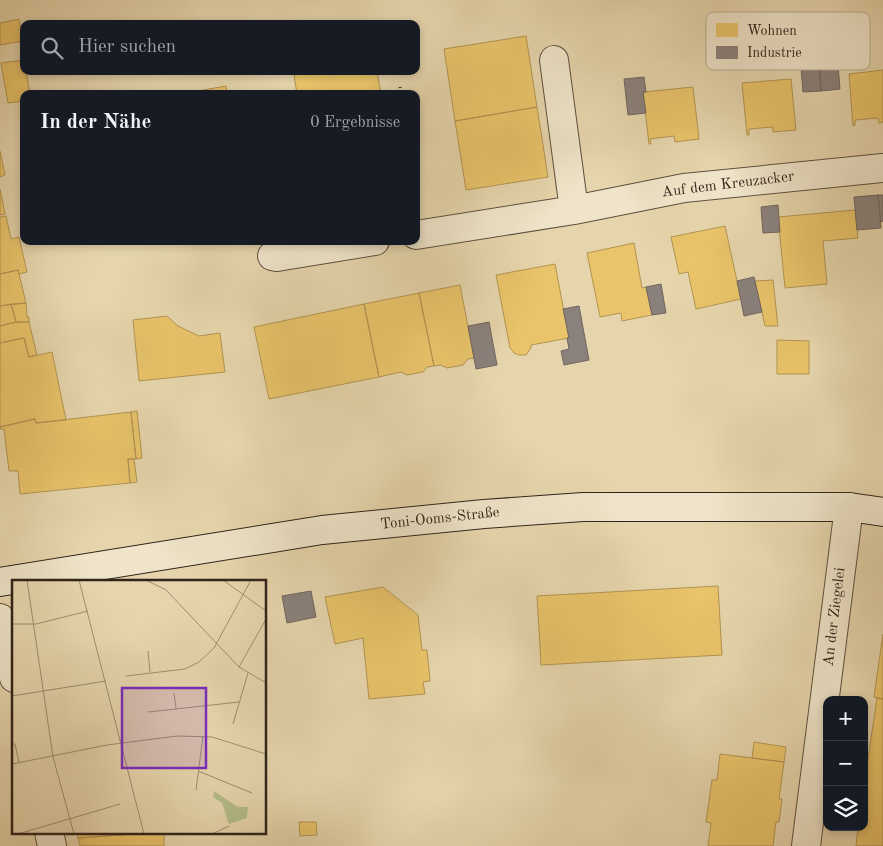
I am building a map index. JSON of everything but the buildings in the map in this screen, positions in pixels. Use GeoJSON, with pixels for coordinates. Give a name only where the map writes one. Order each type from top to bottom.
{"type":"FeatureCollection","features":[{"type":"Feature","properties":{"kind":"street"},"geometry":{"type":"LineString","coordinates":[[554,60],[574,210]]}},
{"type":"Feature","properties":{"kind":"street","name":"Auf dem Kreuzacker"},"geometry":{"type":"LineString","coordinates":[[420,233],[574,210],[684,188],[883,168]]}},
{"type":"Feature","properties":{"kind":"street"},"geometry":{"type":"LineString","coordinates":[[272,256],[277,257],[350,245]]}},
{"type":"Feature","properties":{"kind":"street","name":"Toni-Ooms-Straße"},"geometry":{"type":"LineString","coordinates":[[12,580],[322,530],[484,514],[583,507],[848,507],[883,512]]}},
{"type":"Feature","properties":{"kind":"street","name":"An der Ziegelei"},"geometry":{"type":"LineString","coordinates":[[806,846],[848,507]]}},
{"type":"Feature","properties":{"kind":"street"},"geometry":{"type":"LineString","coordinates":[[0,618],[12,669]]}}]}
